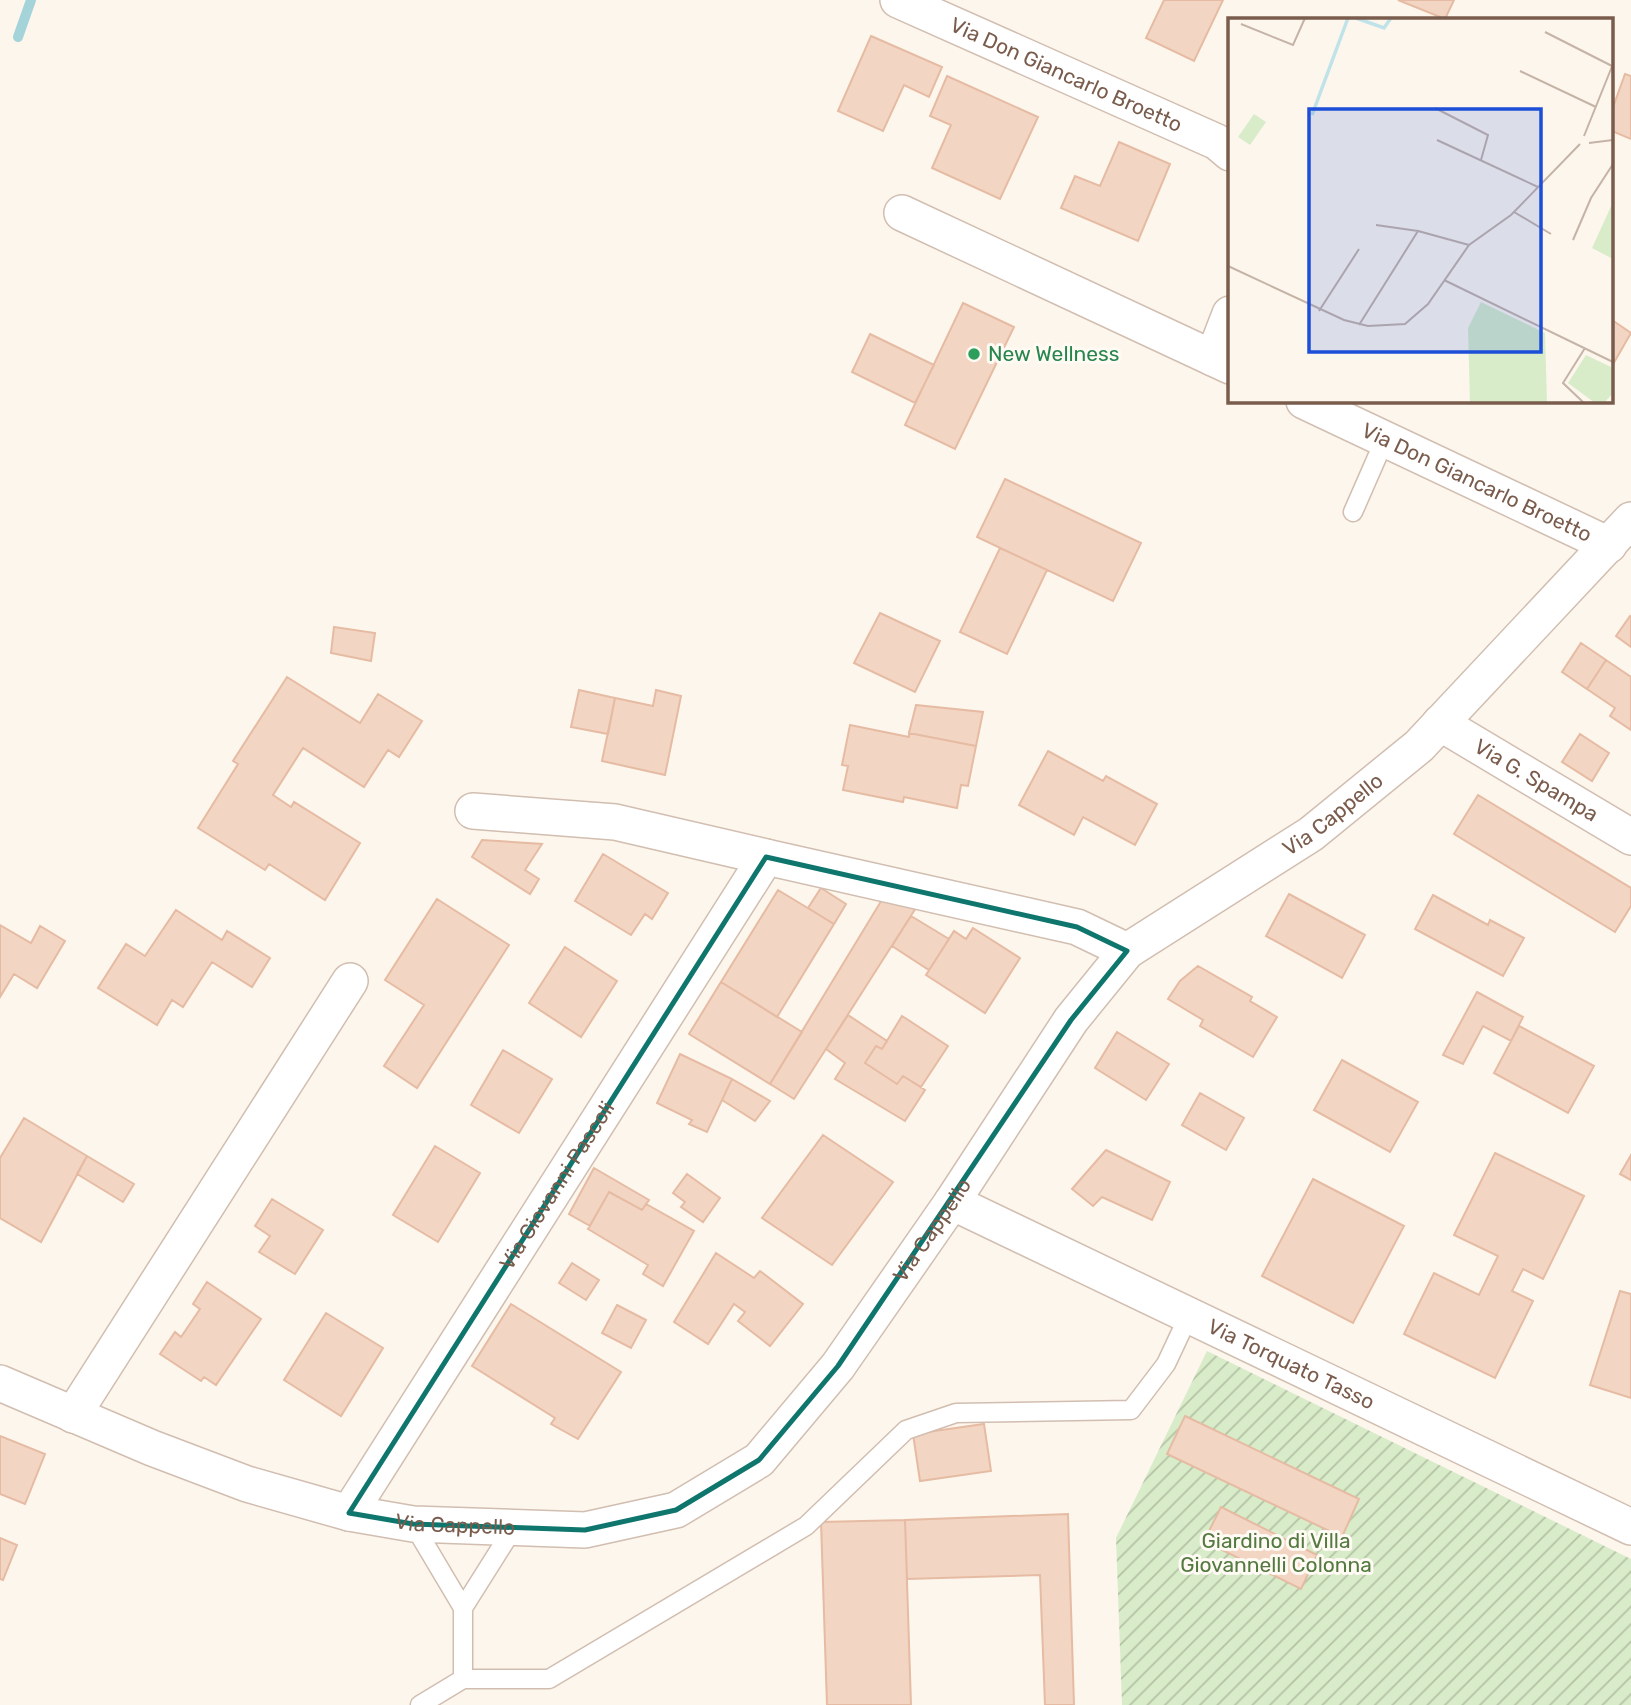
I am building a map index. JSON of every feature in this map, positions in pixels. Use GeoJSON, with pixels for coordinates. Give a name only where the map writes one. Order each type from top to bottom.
{"type":"FeatureCollection","features":[{"type":"Feature","properties":{"kind":"street","name":"Via Don Giancarlo Broetto"},"geometry":{"type":"LineString","coordinates":[[898,0],[1217,142],[1228,151]]}},
{"type":"Feature","properties":{"kind":"street"},"geometry":{"type":"LineString","coordinates":[[902,213],[1221,362],[1228,325]]}},
{"type":"Feature","properties":{"kind":"street","name":"Via Don Giancarlo Broetto"},"geometry":{"type":"LineString","coordinates":[[1306,402],[1385,439],[1620,532]]}},
{"type":"Feature","properties":{"kind":"street","name":"Via Cappello"},"geometry":{"type":"LineString","coordinates":[[0,1383],[247,1484],[349,1513],[414,1524],[585,1530],[676,1510],[759,1460],[838,1366],[952,1202],[1071,1020],[1127,951],[1311,834],[1419,746],[1620,532]]}},
{"type":"Feature","properties":{"kind":"street","name":"Via G. Spampa"},"geometry":{"type":"LineString","coordinates":[[1440,723],[1631,837]]}},
{"type":"Feature","properties":{"kind":"street"},"geometry":{"type":"LineString","coordinates":[[473,811],[615,822],[1077,927],[1127,951]]}},
{"type":"Feature","properties":{"kind":"street","name":"Via Giovanni Pascoli"},"geometry":{"type":"LineString","coordinates":[[349,1513],[766,857]]}},
{"type":"Feature","properties":{"kind":"street"},"geometry":{"type":"LineString","coordinates":[[73,1415],[350,981]]}},
{"type":"Feature","properties":{"kind":"street","name":"Via Torquato Tasso"},"geometry":{"type":"LineString","coordinates":[[952,1202],[1631,1527]]}},
{"type":"Feature","properties":{"kind":"lane"},"geometry":{"type":"LineString","coordinates":[[1353,512],[1385,439]]}},
{"type":"Feature","properties":{"kind":"lane"},"geometry":{"type":"LineString","coordinates":[[420,1705],[463,1679],[549,1679],[806,1526],[906,1430],[956,1413],[1131,1410],[1166,1364],[1189,1315]]}},
{"type":"Feature","properties":{"kind":"lane"},"geometry":{"type":"LineString","coordinates":[[414,1524],[463,1608],[463,1679]]}},
{"type":"Feature","properties":{"kind":"lane"},"geometry":{"type":"LineString","coordinates":[[463,1608],[513,1527]]}},
{"type":"Feature","properties":{"kind":"highlighted area"},"geometry":{"type":"Polygon","coordinates":[[[766,857],[1077,927],[1127,951],[1071,1020],[838,1366],[759,1460],[676,1510],[585,1530],[413,1524],[349,1513],[766,857]]]}},
{"type":"Feature","properties":{"kind":"green space","name":"Giardino di Villa Giovannelli Colonna"},"geometry":{"type":"Polygon","coordinates":[[[1207,1351],[1631,1559],[1631,1705],[1122,1705],[1116,1538],[1207,1351]]]}},
{"type":"Feature","properties":{"kind":"building"},"geometry":{"type":"Polygon","coordinates":[[[1164,0],[1223,0],[1194,61],[1146,38],[1164,0]]]}},
{"type":"Feature","properties":{"kind":"building"},"geometry":{"type":"Polygon","coordinates":[[[1398,0],[1454,0],[1445,18],[1398,0]]]}},
{"type":"Feature","properties":{"kind":"building"},"geometry":{"type":"Polygon","coordinates":[[[871,36],[942,67],[929,97],[904,85],[883,131],[838,111],[871,36]]]}},
{"type":"Feature","properties":{"kind":"building"},"geometry":{"type":"Polygon","coordinates":[[[1625,74],[1631,76],[1631,139],[1614,132],[1614,104],[1625,74]]]}},
{"type":"Feature","properties":{"kind":"building"},"geometry":{"type":"Polygon","coordinates":[[[947,76],[1038,117],[1000,199],[932,168],[951,125],[930,116],[947,76]]]}},
{"type":"Feature","properties":{"kind":"building"},"geometry":{"type":"Polygon","coordinates":[[[1119,142],[1170,164],[1138,241],[1061,208],[1075,176],[1100,186],[1119,142]]]}},
{"type":"Feature","properties":{"kind":"building"},"geometry":{"type":"Polygon","coordinates":[[[963,303],[1014,327],[955,449],[905,425],[963,303]]]}},
{"type":"Feature","properties":{"kind":"building"},"geometry":{"type":"Polygon","coordinates":[[[1614,321],[1631,333],[1614,363],[1614,321]]]}},
{"type":"Feature","properties":{"kind":"building"},"geometry":{"type":"Polygon","coordinates":[[[870,334],[934,365],[915,403],[852,372],[870,334]]]}},
{"type":"Feature","properties":{"kind":"building"},"geometry":{"type":"Polygon","coordinates":[[[1005,479],[1141,543],[1113,601],[977,537],[1005,479]]]}},
{"type":"Feature","properties":{"kind":"building"},"geometry":{"type":"Polygon","coordinates":[[[1000,548],[1047,570],[1007,654],[960,632],[1000,548]]]}},
{"type":"Feature","properties":{"kind":"building"},"geometry":{"type":"Polygon","coordinates":[[[880,613],[940,641],[915,692],[854,663],[880,613]]]}},
{"type":"Feature","properties":{"kind":"building"},"geometry":{"type":"Polygon","coordinates":[[[1631,617],[1631,647],[1616,636],[1631,617]]]}},
{"type":"Feature","properties":{"kind":"building"},"geometry":{"type":"Polygon","coordinates":[[[334,627],[375,633],[371,661],[331,653],[334,627]]]}},
{"type":"Feature","properties":{"kind":"building"},"geometry":{"type":"Polygon","coordinates":[[[1581,643],[1606,660],[1587,689],[1562,672],[1581,643]]]}},
{"type":"Feature","properties":{"kind":"building"},"geometry":{"type":"Polygon","coordinates":[[[1606,660],[1631,677],[1631,730],[1610,716],[1615,708],[1587,689],[1606,660]]]}},
{"type":"Feature","properties":{"kind":"building"},"geometry":{"type":"Polygon","coordinates":[[[287,677],[360,723],[378,694],[422,721],[399,757],[388,750],[364,787],[303,748],[273,795],[291,807],[294,802],[360,843],[325,900],[269,864],[265,870],[198,828],[238,764],[233,761],[287,677]]]}},
{"type":"Feature","properties":{"kind":"building"},"geometry":{"type":"Polygon","coordinates":[[[579,690],[615,698],[608,734],[571,727],[579,690]]]}},
{"type":"Feature","properties":{"kind":"building"},"geometry":{"type":"Polygon","coordinates":[[[656,690],[681,696],[665,775],[602,761],[615,698],[653,706],[656,690]]]}},
{"type":"Feature","properties":{"kind":"building"},"geometry":{"type":"Polygon","coordinates":[[[916,705],[983,712],[976,746],[909,733],[916,705]]]}},
{"type":"Feature","properties":{"kind":"building"},"geometry":{"type":"Polygon","coordinates":[[[850,725],[909,737],[909,733],[976,746],[968,786],[961,785],[957,808],[904,797],[903,802],[843,790],[848,766],[842,765],[850,725]]]}},
{"type":"Feature","properties":{"kind":"building"},"geometry":{"type":"Polygon","coordinates":[[[1580,734],[1609,753],[1592,781],[1562,762],[1580,734]]]}},
{"type":"Feature","properties":{"kind":"building"},"geometry":{"type":"Polygon","coordinates":[[[1048,751],[1103,781],[1106,776],[1157,804],[1135,845],[1083,817],[1074,835],[1019,805],[1048,751]]]}},
{"type":"Feature","properties":{"kind":"building"},"geometry":{"type":"Polygon","coordinates":[[[1478,795],[1631,888],[1631,906],[1615,932],[1454,834],[1478,795]]]}},
{"type":"Feature","properties":{"kind":"building"},"geometry":{"type":"Polygon","coordinates":[[[482,840],[542,844],[525,870],[539,879],[530,894],[472,857],[482,840]]]}},
{"type":"Feature","properties":{"kind":"building"},"geometry":{"type":"Polygon","coordinates":[[[603,854],[668,893],[652,919],[645,914],[631,935],[575,901],[603,854]]]}},
{"type":"Feature","properties":{"kind":"building"},"geometry":{"type":"Polygon","coordinates":[[[821,888],[846,904],[834,924],[808,908],[821,888]]]}},
{"type":"Feature","properties":{"kind":"building"},"geometry":{"type":"Polygon","coordinates":[[[778,890],[834,924],[777,1017],[721,982],[778,890]]]}},
{"type":"Feature","properties":{"kind":"building"},"geometry":{"type":"Polygon","coordinates":[[[886,893],[921,900],[794,1099],[770,1084],[886,893]]]}},
{"type":"Feature","properties":{"kind":"building"},"geometry":{"type":"Polygon","coordinates":[[[1289,894],[1365,935],[1342,978],[1266,936],[1289,894]]]}},
{"type":"Feature","properties":{"kind":"building"},"geometry":{"type":"Polygon","coordinates":[[[1433,895],[1488,925],[1490,920],[1524,938],[1503,976],[1415,929],[1433,895]]]}},
{"type":"Feature","properties":{"kind":"building"},"geometry":{"type":"Polygon","coordinates":[[[437,899],[509,945],[417,1088],[384,1066],[424,1005],[385,980],[437,899]]]}},
{"type":"Feature","properties":{"kind":"building"},"geometry":{"type":"Polygon","coordinates":[[[176,910],[222,940],[227,931],[270,958],[252,987],[212,962],[183,1007],[172,1000],[157,1025],[98,988],[126,944],[145,956],[176,910]]]}},
{"type":"Feature","properties":{"kind":"building"},"geometry":{"type":"Polygon","coordinates":[[[911,916],[949,939],[929,970],[892,946],[911,916]]]}},
{"type":"Feature","properties":{"kind":"building"},"geometry":{"type":"Polygon","coordinates":[[[0,925],[31,943],[40,926],[65,941],[37,988],[14,974],[0,997],[0,925]]]}},
{"type":"Feature","properties":{"kind":"building"},"geometry":{"type":"Polygon","coordinates":[[[973,928],[1020,958],[985,1013],[926,975],[954,931],[966,939],[973,928]]]}},
{"type":"Feature","properties":{"kind":"building"},"geometry":{"type":"Polygon","coordinates":[[[565,947],[617,981],[581,1037],[529,1003],[565,947]]]}},
{"type":"Feature","properties":{"kind":"building"},"geometry":{"type":"Polygon","coordinates":[[[1198,966],[1252,997],[1250,1001],[1277,1017],[1253,1057],[1200,1026],[1203,1020],[1168,999],[1180,981],[1198,966]]]}},
{"type":"Feature","properties":{"kind":"building"},"geometry":{"type":"Polygon","coordinates":[[[721,982],[802,1032],[770,1084],[689,1034],[721,982]]]}},
{"type":"Feature","properties":{"kind":"building"},"geometry":{"type":"Polygon","coordinates":[[[1477,992],[1523,1017],[1511,1041],[1483,1026],[1463,1064],[1443,1055],[1477,992]]]}},
{"type":"Feature","properties":{"kind":"building"},"geometry":{"type":"Polygon","coordinates":[[[848,1015],[887,1041],[882,1049],[876,1046],[865,1063],[897,1084],[903,1076],[925,1090],[905,1121],[835,1079],[845,1063],[826,1049],[848,1015]]]}},
{"type":"Feature","properties":{"kind":"building"},"geometry":{"type":"Polygon","coordinates":[[[902,1016],[948,1046],[921,1087],[903,1076],[897,1084],[865,1063],[876,1046],[882,1049],[902,1016]]]}},
{"type":"Feature","properties":{"kind":"building"},"geometry":{"type":"Polygon","coordinates":[[[1519,1026],[1594,1066],[1568,1113],[1494,1073],[1519,1026]]]}},
{"type":"Feature","properties":{"kind":"building"},"geometry":{"type":"Polygon","coordinates":[[[1117,1032],[1169,1064],[1146,1100],[1095,1068],[1117,1032]]]}},
{"type":"Feature","properties":{"kind":"building"},"geometry":{"type":"Polygon","coordinates":[[[503,1050],[552,1079],[519,1133],[471,1105],[503,1050]]]}},
{"type":"Feature","properties":{"kind":"building"},"geometry":{"type":"Polygon","coordinates":[[[680,1054],[732,1079],[707,1132],[689,1124],[692,1120],[657,1103],[680,1054]]]}},
{"type":"Feature","properties":{"kind":"building"},"geometry":{"type":"Polygon","coordinates":[[[1342,1060],[1418,1102],[1390,1152],[1314,1110],[1342,1060]]]}},
{"type":"Feature","properties":{"kind":"building"},"geometry":{"type":"Polygon","coordinates":[[[732,1079],[770,1101],[755,1121],[722,1100],[732,1079]]]}},
{"type":"Feature","properties":{"kind":"building"},"geometry":{"type":"Polygon","coordinates":[[[1200,1093],[1244,1118],[1226,1150],[1182,1125],[1200,1093]]]}},
{"type":"Feature","properties":{"kind":"building"},"geometry":{"type":"Polygon","coordinates":[[[24,1118],[87,1156],[41,1242],[0,1218],[0,1158],[24,1118]]]}},
{"type":"Feature","properties":{"kind":"building"},"geometry":{"type":"Polygon","coordinates":[[[823,1135],[893,1182],[832,1265],[762,1218],[823,1135]]]}},
{"type":"Feature","properties":{"kind":"building"},"geometry":{"type":"Polygon","coordinates":[[[435,1146],[480,1173],[438,1242],[393,1215],[435,1146]]]}},
{"type":"Feature","properties":{"kind":"building"},"geometry":{"type":"Polygon","coordinates":[[[1106,1150],[1170,1182],[1152,1220],[1102,1197],[1093,1206],[1072,1189],[1106,1150]]]}},
{"type":"Feature","properties":{"kind":"building"},"geometry":{"type":"Polygon","coordinates":[[[1495,1153],[1584,1196],[1543,1279],[1523,1269],[1512,1291],[1533,1301],[1495,1378],[1404,1334],[1434,1273],[1479,1295],[1498,1256],[1454,1235],[1495,1153]]]}},
{"type":"Feature","properties":{"kind":"building"},"geometry":{"type":"Polygon","coordinates":[[[1631,1155],[1631,1180],[1620,1174],[1631,1155]]]}},
{"type":"Feature","properties":{"kind":"building"},"geometry":{"type":"Polygon","coordinates":[[[87,1156],[134,1184],[123,1202],[77,1174],[87,1156]]]}},
{"type":"Feature","properties":{"kind":"building"},"geometry":{"type":"Polygon","coordinates":[[[594,1168],[649,1200],[642,1210],[609,1192],[590,1226],[569,1214],[594,1168]]]}},
{"type":"Feature","properties":{"kind":"building"},"geometry":{"type":"Polygon","coordinates":[[[687,1174],[720,1198],[703,1222],[681,1207],[685,1202],[673,1193],[687,1174]]]}},
{"type":"Feature","properties":{"kind":"building"},"geometry":{"type":"Polygon","coordinates":[[[1313,1179],[1404,1226],[1353,1323],[1262,1276],[1313,1179]]]}},
{"type":"Feature","properties":{"kind":"building"},"geometry":{"type":"Polygon","coordinates":[[[609,1192],[642,1210],[646,1204],[694,1231],[663,1286],[643,1274],[648,1265],[588,1229],[609,1192]]]}},
{"type":"Feature","properties":{"kind":"building"},"geometry":{"type":"Polygon","coordinates":[[[272,1199],[323,1230],[295,1274],[259,1252],[270,1236],[255,1226],[272,1199]]]}},
{"type":"Feature","properties":{"kind":"building"},"geometry":{"type":"Polygon","coordinates":[[[716,1253],[754,1278],[760,1271],[803,1304],[770,1346],[738,1321],[745,1312],[734,1304],[708,1344],[674,1322],[716,1253]]]}},
{"type":"Feature","properties":{"kind":"building"},"geometry":{"type":"Polygon","coordinates":[[[572,1263],[599,1280],[586,1300],[559,1283],[572,1263]]]}},
{"type":"Feature","properties":{"kind":"building"},"geometry":{"type":"Polygon","coordinates":[[[207,1282],[261,1319],[216,1385],[204,1377],[201,1381],[160,1354],[175,1332],[181,1337],[200,1309],[193,1304],[207,1282]]]}},
{"type":"Feature","properties":{"kind":"building"},"geometry":{"type":"Polygon","coordinates":[[[1620,1291],[1631,1294],[1631,1398],[1590,1385],[1620,1291]]]}},
{"type":"Feature","properties":{"kind":"building"},"geometry":{"type":"Polygon","coordinates":[[[511,1304],[621,1372],[578,1439],[551,1424],[555,1418],[472,1366],[511,1304]]]}},
{"type":"Feature","properties":{"kind":"building"},"geometry":{"type":"Polygon","coordinates":[[[617,1305],[646,1320],[631,1348],[602,1333],[617,1305]]]}},
{"type":"Feature","properties":{"kind":"building"},"geometry":{"type":"Polygon","coordinates":[[[326,1313],[383,1348],[341,1416],[284,1380],[326,1313]]]}},
{"type":"Feature","properties":{"kind":"building"},"geometry":{"type":"Polygon","coordinates":[[[1185,1416],[1359,1499],[1342,1537],[1167,1454],[1185,1416]]]}},
{"type":"Feature","properties":{"kind":"building"},"geometry":{"type":"Polygon","coordinates":[[[984,1424],[991,1471],[920,1481],[913,1434],[984,1424]]]}},
{"type":"Feature","properties":{"kind":"building"},"geometry":{"type":"Polygon","coordinates":[[[0,1436],[45,1454],[25,1504],[0,1494],[0,1436]]]}},
{"type":"Feature","properties":{"kind":"building"},"geometry":{"type":"Polygon","coordinates":[[[1221,1507],[1317,1555],[1301,1589],[1204,1541],[1221,1507]]]}},
{"type":"Feature","properties":{"kind":"building"},"geometry":{"type":"Polygon","coordinates":[[[1068,1514],[1074,1705],[1045,1705],[1040,1575],[907,1579],[905,1520],[1068,1514]]]}},
{"type":"Feature","properties":{"kind":"building"},"geometry":{"type":"Polygon","coordinates":[[[905,1520],[911,1705],[827,1705],[821,1522],[905,1520]]]}},
{"type":"Feature","properties":{"kind":"building"},"geometry":{"type":"Polygon","coordinates":[[[0,1538],[17,1545],[3,1580],[0,1579],[0,1538]]]}},
{"type":"Feature","properties":{"kind":"waterway"},"geometry":{"type":"LineString","coordinates":[[18,37],[31,0]]}},
{"type":"Feature","properties":{"kind":"place","name":"New Wellness"},"geometry":{"type":"Point","coordinates":[974,354]}}]}
